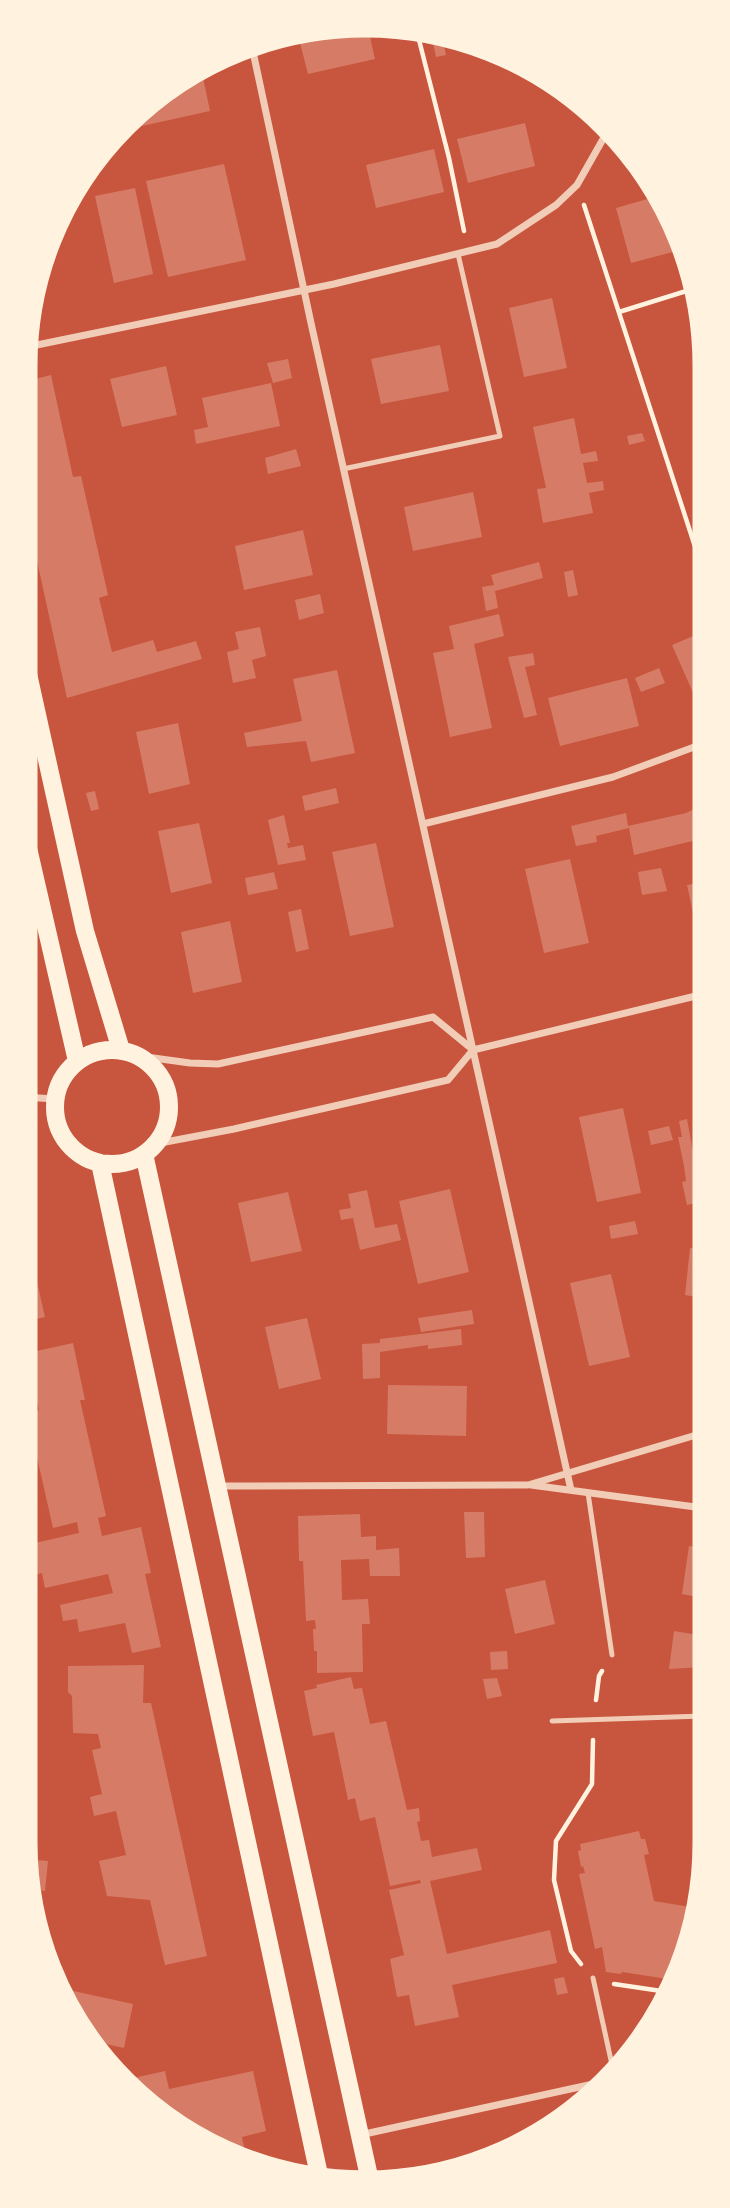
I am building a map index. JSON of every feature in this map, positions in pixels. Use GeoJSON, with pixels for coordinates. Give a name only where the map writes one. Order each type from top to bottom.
{"type":"FeatureCollection","features":[{"type":"Feature","properties":{"kind":"main road"},"geometry":{"type":"LineString","coordinates":[[33,697],[85,931],[121,1050]]}},
{"type":"Feature","properties":{"kind":"main road"},"geometry":{"type":"LineString","coordinates":[[33,870],[76,1061]]}},
{"type":"Feature","properties":{"kind":"main road"},"geometry":{"type":"LineString","coordinates":[[101,1050],[121,1050],[139,1056],[155,1069],[165,1085],[169,1104],[164,1131],[149,1149],[120,1164],[100,1163],[81,1156],[65,1141],[56,1123],[55,1099],[61,1079],[76,1061],[101,1050]]}},
{"type":"Feature","properties":{"kind":"main road"},"geometry":{"type":"LineString","coordinates":[[149,1149],[216,1486],[369,2175]]}},
{"type":"Feature","properties":{"kind":"main road"},"geometry":{"type":"LineString","coordinates":[[100,1163],[318,2171]]}},
{"type":"Feature","properties":{"kind":"street"},"geometry":{"type":"LineString","coordinates":[[253,53],[303,291],[571,1490]]}},
{"type":"Feature","properties":{"kind":"street"},"geometry":{"type":"LineString","coordinates":[[34,345],[303,291],[497,244],[556,205],[578,185],[605,136]]}},
{"type":"Feature","properties":{"kind":"street"},"geometry":{"type":"LineString","coordinates":[[423,824],[613,777],[697,746]]}},
{"type":"Feature","properties":{"kind":"street"},"geometry":{"type":"LineString","coordinates":[[149,1149],[448,1080],[473,1050],[697,996]]}},
{"type":"Feature","properties":{"kind":"street"},"geometry":{"type":"LineString","coordinates":[[139,1056],[218,1064],[433,1017],[473,1050]]}},
{"type":"Feature","properties":{"kind":"street"},"geometry":{"type":"LineString","coordinates":[[33,1098],[55,1099]]}},
{"type":"Feature","properties":{"kind":"street"},"geometry":{"type":"LineString","coordinates":[[528,1485],[697,1435]]}},
{"type":"Feature","properties":{"kind":"street"},"geometry":{"type":"LineString","coordinates":[[216,1486],[528,1485],[697,1508]]}},
{"type":"Feature","properties":{"kind":"street"},"geometry":{"type":"LineString","coordinates":[[360,2135],[593,2084]]}},
{"type":"Feature","properties":{"kind":"lane"},"geometry":{"type":"LineString","coordinates":[[343,469],[500,436],[458,254]]}},
{"type":"Feature","properties":{"kind":"lane"},"geometry":{"type":"LineString","coordinates":[[588,1493],[612,1655]]}},
{"type":"Feature","properties":{"kind":"lane"},"geometry":{"type":"LineString","coordinates":[[552,1721],[697,1716]]}},
{"type":"Feature","properties":{"kind":"lane"},"geometry":{"type":"LineString","coordinates":[[593,1979],[612,2064]]}},
{"type":"Feature","properties":{"kind":"path"},"geometry":{"type":"LineString","coordinates":[[419,38],[449,158],[468,251]]}},
{"type":"Feature","properties":{"kind":"path"},"geometry":{"type":"LineString","coordinates":[[578,185],[697,553]]}},
{"type":"Feature","properties":{"kind":"path"},"geometry":{"type":"LineString","coordinates":[[619,312],[688,291]]}},
{"type":"Feature","properties":{"kind":"path"},"geometry":{"type":"LineString","coordinates":[[612,1655],[599,1676],[593,1720],[592,1784],[556,1841],[554,1880],[571,1951],[593,1979],[662,1991]]}},
{"type":"Feature","properties":{"kind":"building"},"geometry":{"type":"Polygon","coordinates":[[[369,33],[375,59],[308,74],[299,40],[369,33]]]}},
{"type":"Feature","properties":{"kind":"building"},"geometry":{"type":"Polygon","coordinates":[[[433,41],[443,43],[446,55],[436,57],[433,41]]]}},
{"type":"Feature","properties":{"kind":"building"},"geometry":{"type":"Polygon","coordinates":[[[203,76],[210,111],[133,128],[163,102],[203,76]]]}},
{"type":"Feature","properties":{"kind":"building"},"geometry":{"type":"Polygon","coordinates":[[[525,123],[535,166],[468,183],[457,139],[525,123]]]}},
{"type":"Feature","properties":{"kind":"building"},"geometry":{"type":"Polygon","coordinates":[[[434,149],[444,192],[376,208],[366,165],[434,149]]]}},
{"type":"Feature","properties":{"kind":"building"},"geometry":{"type":"Polygon","coordinates":[[[224,164],[246,260],[168,277],[146,181],[224,164]]]}},
{"type":"Feature","properties":{"kind":"building"},"geometry":{"type":"Polygon","coordinates":[[[135,188],[153,274],[114,283],[95,196],[135,188]]]}},
{"type":"Feature","properties":{"kind":"building"},"geometry":{"type":"Polygon","coordinates":[[[651,198],[676,251],[631,263],[616,208],[651,198]]]}},
{"type":"Feature","properties":{"kind":"building"},"geometry":{"type":"Polygon","coordinates":[[[552,298],[567,368],[524,377],[509,308],[552,298]]]}},
{"type":"Feature","properties":{"kind":"building"},"geometry":{"type":"Polygon","coordinates":[[[440,345],[449,391],[381,404],[371,359],[440,345]]]}},
{"type":"Feature","properties":{"kind":"building"},"geometry":{"type":"Polygon","coordinates":[[[288,359],[292,378],[273,383],[267,363],[288,359]]]}},
{"type":"Feature","properties":{"kind":"building"},"geometry":{"type":"Polygon","coordinates":[[[166,366],[177,415],[122,427],[110,379],[166,366]]]}},
{"type":"Feature","properties":{"kind":"building"},"geometry":{"type":"Polygon","coordinates":[[[51,375],[73,477],[81,476],[108,595],[99,598],[112,652],[153,640],[157,652],[196,641],[202,659],[67,698],[33,542],[33,380],[51,375]]]}},
{"type":"Feature","properties":{"kind":"building"},"geometry":{"type":"Polygon","coordinates":[[[271,383],[280,426],[196,444],[194,430],[208,427],[202,398],[271,383]]]}},
{"type":"Feature","properties":{"kind":"building"},"geometry":{"type":"Polygon","coordinates":[[[574,418],[581,454],[596,451],[598,461],[583,463],[587,483],[603,481],[604,490],[589,493],[593,513],[543,523],[537,489],[546,488],[533,427],[574,418]]]}},
{"type":"Feature","properties":{"kind":"building"},"geometry":{"type":"Polygon","coordinates":[[[642,433],[645,441],[629,445],[627,436],[642,433]]]}},
{"type":"Feature","properties":{"kind":"building"},"geometry":{"type":"Polygon","coordinates":[[[296,449],[301,466],[268,474],[265,458],[296,449]]]}},
{"type":"Feature","properties":{"kind":"building"},"geometry":{"type":"Polygon","coordinates":[[[473,492],[482,537],[413,551],[404,507],[473,492]]]}},
{"type":"Feature","properties":{"kind":"building"},"geometry":{"type":"Polygon","coordinates":[[[303,530],[313,575],[244,590],[235,546],[303,530]]]}},
{"type":"Feature","properties":{"kind":"building"},"geometry":{"type":"Polygon","coordinates":[[[539,562],[543,578],[495,591],[498,608],[486,611],[482,587],[494,585],[491,575],[539,562]]]}},
{"type":"Feature","properties":{"kind":"building"},"geometry":{"type":"Polygon","coordinates":[[[573,570],[578,595],[568,597],[564,572],[573,570]]]}},
{"type":"Feature","properties":{"kind":"building"},"geometry":{"type":"Polygon","coordinates":[[[320,594],[324,613],[299,620],[295,600],[320,594]]]}},
{"type":"Feature","properties":{"kind":"building"},"geometry":{"type":"Polygon","coordinates":[[[499,614],[504,636],[474,644],[492,728],[450,737],[433,653],[454,649],[449,626],[499,614]]]}},
{"type":"Feature","properties":{"kind":"building"},"geometry":{"type":"Polygon","coordinates":[[[260,627],[266,656],[252,660],[256,678],[233,683],[227,652],[239,649],[235,632],[260,627]]]}},
{"type":"Feature","properties":{"kind":"building"},"geometry":{"type":"Polygon","coordinates":[[[697,634],[697,694],[694,695],[672,645],[697,634]]]}},
{"type":"Feature","properties":{"kind":"building"},"geometry":{"type":"Polygon","coordinates":[[[533,653],[535,665],[525,667],[537,715],[524,718],[508,657],[533,653]]]}},
{"type":"Feature","properties":{"kind":"building"},"geometry":{"type":"Polygon","coordinates":[[[659,668],[665,683],[641,692],[635,678],[659,668]]]}},
{"type":"Feature","properties":{"kind":"building"},"geometry":{"type":"Polygon","coordinates":[[[337,670],[355,753],[311,762],[306,741],[247,747],[244,733],[302,721],[293,679],[337,670]]]}},
{"type":"Feature","properties":{"kind":"building"},"geometry":{"type":"Polygon","coordinates":[[[627,678],[639,726],[560,746],[548,698],[627,678]]]}},
{"type":"Feature","properties":{"kind":"building"},"geometry":{"type":"Polygon","coordinates":[[[178,723],[190,784],[149,794],[136,732],[178,723]]]}},
{"type":"Feature","properties":{"kind":"building"},"geometry":{"type":"Polygon","coordinates":[[[336,788],[339,803],[305,811],[302,796],[336,788]]]}},
{"type":"Feature","properties":{"kind":"building"},"geometry":{"type":"Polygon","coordinates":[[[95,791],[99,809],[91,811],[86,793],[95,791]]]}},
{"type":"Feature","properties":{"kind":"building"},"geometry":{"type":"Polygon","coordinates":[[[697,808],[697,840],[634,855],[629,828],[596,836],[597,842],[576,846],[571,826],[626,813],[628,826],[686,813],[697,808]]]}},
{"type":"Feature","properties":{"kind":"building"},"geometry":{"type":"Polygon","coordinates":[[[284,815],[290,843],[287,843],[288,848],[303,845],[306,860],[278,865],[268,820],[284,815]]]}},
{"type":"Feature","properties":{"kind":"building"},"geometry":{"type":"Polygon","coordinates":[[[199,823],[212,883],[171,893],[158,831],[199,823]]]}},
{"type":"Feature","properties":{"kind":"building"},"geometry":{"type":"Polygon","coordinates":[[[376,843],[394,927],[350,936],[332,852],[376,843]]]}},
{"type":"Feature","properties":{"kind":"building"},"geometry":{"type":"Polygon","coordinates":[[[570,859],[589,943],[544,953],[525,869],[570,859]]]}},
{"type":"Feature","properties":{"kind":"building"},"geometry":{"type":"Polygon","coordinates":[[[661,868],[667,891],[642,895],[638,872],[661,868]]]}},
{"type":"Feature","properties":{"kind":"building"},"geometry":{"type":"Polygon","coordinates":[[[274,872],[278,889],[248,895],[245,878],[274,872]]]}},
{"type":"Feature","properties":{"kind":"building"},"geometry":{"type":"Polygon","coordinates":[[[697,883],[697,932],[687,885],[697,883]]]}},
{"type":"Feature","properties":{"kind":"building"},"geometry":{"type":"Polygon","coordinates":[[[301,909],[309,949],[296,952],[288,912],[301,909]]]}},
{"type":"Feature","properties":{"kind":"building"},"geometry":{"type":"Polygon","coordinates":[[[230,921],[242,982],[193,993],[181,932],[230,921]]]}},
{"type":"Feature","properties":{"kind":"building"},"geometry":{"type":"Polygon","coordinates":[[[623,1108],[641,1193],[597,1202],[579,1117],[623,1108]]]}},
{"type":"Feature","properties":{"kind":"building"},"geometry":{"type":"Polygon","coordinates":[[[687,1119],[694,1157],[697,1156],[697,1203],[687,1205],[682,1182],[686,1181],[678,1137],[682,1137],[679,1121],[687,1119]]]}},
{"type":"Feature","properties":{"kind":"building"},"geometry":{"type":"Polygon","coordinates":[[[669,1126],[673,1140],[651,1145],[648,1131],[669,1126]]]}},
{"type":"Feature","properties":{"kind":"building"},"geometry":{"type":"Polygon","coordinates":[[[450,1189],[469,1272],[418,1284],[399,1201],[450,1189]]]}},
{"type":"Feature","properties":{"kind":"building"},"geometry":{"type":"Polygon","coordinates":[[[367,1190],[375,1228],[397,1224],[401,1240],[360,1250],[353,1218],[341,1220],[339,1210],[351,1208],[348,1194],[367,1190]]]}},
{"type":"Feature","properties":{"kind":"building"},"geometry":{"type":"Polygon","coordinates":[[[288,1192],[302,1251],[251,1262],[238,1203],[288,1192]]]}},
{"type":"Feature","properties":{"kind":"building"},"geometry":{"type":"Polygon","coordinates":[[[635,1221],[638,1234],[611,1239],[609,1226],[635,1221]]]}},
{"type":"Feature","properties":{"kind":"building"},"geometry":{"type":"Polygon","coordinates":[[[690,1248],[697,1249],[696,1297],[685,1295],[690,1248]]]}},
{"type":"Feature","properties":{"kind":"building"},"geometry":{"type":"Polygon","coordinates":[[[33,1265],[45,1317],[33,1320],[33,1265]]]}},
{"type":"Feature","properties":{"kind":"building"},"geometry":{"type":"Polygon","coordinates":[[[611,1274],[630,1357],[589,1366],[570,1283],[611,1274]]]}},
{"type":"Feature","properties":{"kind":"building"},"geometry":{"type":"Polygon","coordinates":[[[472,1310],[474,1324],[421,1332],[418,1318],[472,1310]]]}},
{"type":"Feature","properties":{"kind":"building"},"geometry":{"type":"Polygon","coordinates":[[[307,1318],[321,1379],[279,1389],[265,1327],[307,1318]]]}},
{"type":"Feature","properties":{"kind":"building"},"geometry":{"type":"Polygon","coordinates":[[[461,1329],[462,1345],[428,1349],[428,1345],[380,1352],[380,1378],[363,1379],[362,1344],[380,1343],[380,1339],[461,1329]]]}},
{"type":"Feature","properties":{"kind":"building"},"geometry":{"type":"Polygon","coordinates":[[[73,1343],[85,1400],[80,1400],[106,1516],[98,1518],[102,1536],[141,1527],[151,1573],[145,1574],[161,1647],[132,1653],[125,1623],[79,1632],[77,1619],[63,1621],[60,1605],[113,1593],[108,1574],[45,1588],[42,1573],[33,1575],[33,1543],[79,1533],[77,1522],[53,1528],[33,1440],[33,1412],[39,1410],[33,1388],[33,1352],[73,1343]]]}},
{"type":"Feature","properties":{"kind":"building"},"geometry":{"type":"Polygon","coordinates":[[[388,1385],[467,1386],[466,1436],[387,1434],[388,1385]]]}},
{"type":"Feature","properties":{"kind":"building"},"geometry":{"type":"Polygon","coordinates":[[[464,1512],[484,1512],[485,1557],[466,1558],[464,1512]]]}},
{"type":"Feature","properties":{"kind":"building"},"geometry":{"type":"Polygon","coordinates":[[[360,1514],[361,1537],[376,1536],[376,1550],[399,1548],[400,1576],[370,1576],[369,1559],[341,1560],[342,1600],[368,1599],[370,1624],[362,1624],[363,1672],[317,1673],[313,1629],[316,1629],[315,1620],[306,1621],[303,1561],[299,1561],[298,1516],[360,1514]]]}},
{"type":"Feature","properties":{"kind":"building"},"geometry":{"type":"Polygon","coordinates":[[[689,1546],[697,1547],[697,1597],[682,1594],[689,1546]]]}},
{"type":"Feature","properties":{"kind":"building"},"geometry":{"type":"Polygon","coordinates":[[[545,1580],[555,1624],[515,1634],[505,1589],[545,1580]]]}},
{"type":"Feature","properties":{"kind":"building"},"geometry":{"type":"Polygon","coordinates":[[[674,1631],[697,1635],[697,1667],[669,1669],[674,1631]]]}},
{"type":"Feature","properties":{"kind":"building"},"geometry":{"type":"Polygon","coordinates":[[[507,1651],[508,1669],[491,1670],[490,1652],[507,1651]]]}},
{"type":"Feature","properties":{"kind":"building"},"geometry":{"type":"Polygon","coordinates":[[[144,1665],[143,1703],[151,1703],[207,1956],[165,1965],[150,1900],[107,1896],[99,1861],[126,1855],[116,1811],[94,1816],[90,1797],[102,1794],[92,1750],[101,1748],[98,1734],[73,1733],[72,1696],[68,1692],[68,1666],[144,1665]]]}},
{"type":"Feature","properties":{"kind":"building"},"geometry":{"type":"Polygon","coordinates":[[[351,1677],[354,1689],[362,1688],[370,1724],[386,1721],[407,1810],[419,1808],[420,1821],[417,1822],[421,1841],[429,1840],[432,1857],[477,1848],[482,1870],[430,1881],[447,1954],[550,1930],[557,1963],[452,1985],[459,2017],[415,2026],[409,1995],[397,1997],[390,1959],[404,1955],[389,1890],[421,1883],[420,1880],[390,1886],[375,1817],[360,1821],[355,1798],[348,1800],[334,1732],[313,1736],[304,1691],[317,1688],[316,1685],[351,1677]]]}},
{"type":"Feature","properties":{"kind":"building"},"geometry":{"type":"Polygon","coordinates":[[[497,1678],[502,1696],[487,1699],[483,1679],[497,1678]]]}},
{"type":"Feature","properties":{"kind":"building"},"geometry":{"type":"Polygon","coordinates":[[[639,1831],[641,1839],[645,1839],[649,1854],[644,1855],[654,1901],[690,1907],[679,1950],[667,1979],[606,1972],[602,1947],[595,1949],[579,1874],[585,1873],[578,1851],[581,1850],[580,1844],[639,1831]]]}},
{"type":"Feature","properties":{"kind":"building"},"geometry":{"type":"Polygon","coordinates":[[[34,1860],[48,1861],[45,1891],[37,1890],[34,1860]]]}},
{"type":"Feature","properties":{"kind":"building"},"geometry":{"type":"Polygon","coordinates":[[[564,1977],[568,1993],[557,1995],[554,1979],[564,1977]]]}},
{"type":"Feature","properties":{"kind":"building"},"geometry":{"type":"Polygon","coordinates":[[[67,1990],[133,2004],[124,2048],[100,2043],[67,1990]]]}},
{"type":"Feature","properties":{"kind":"building"},"geometry":{"type":"Polygon","coordinates":[[[165,2071],[169,2089],[253,2071],[266,2131],[242,2137],[245,2152],[218,2141],[181,2119],[131,2079],[165,2071]]]}}]}
